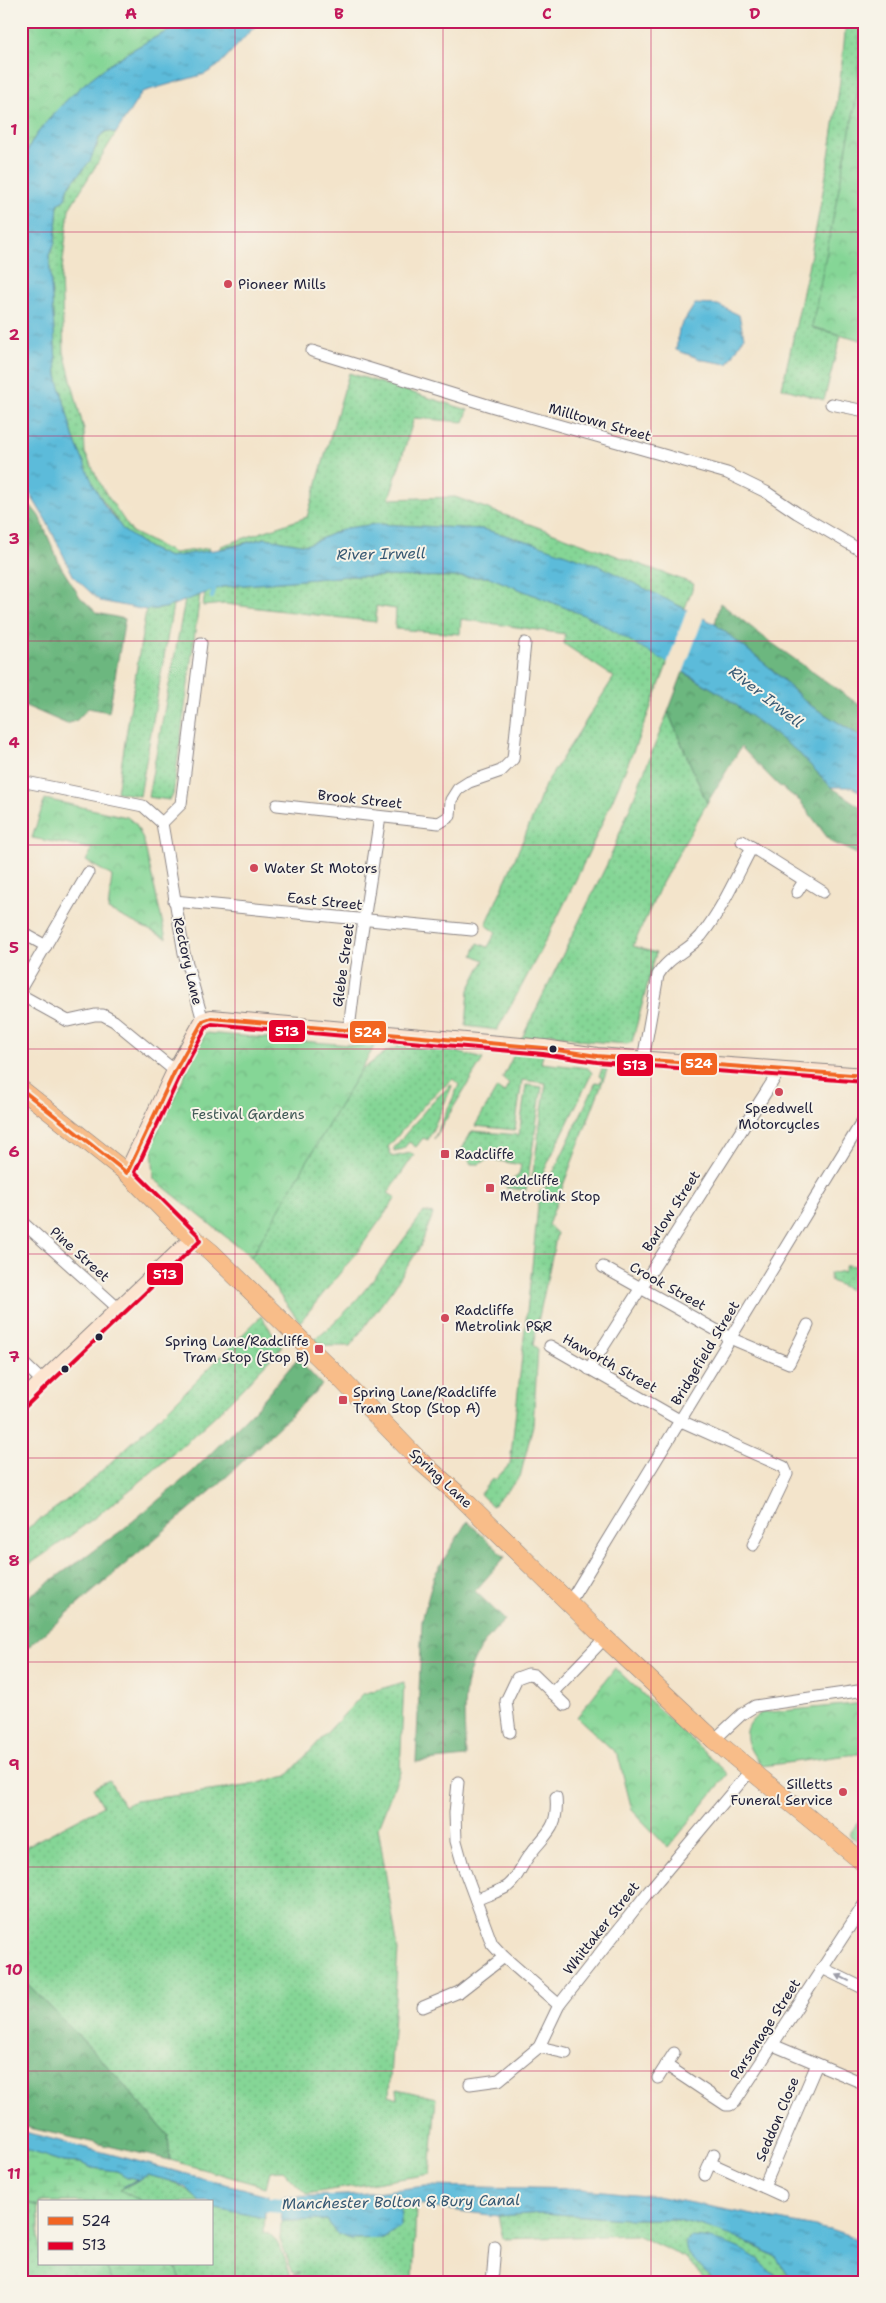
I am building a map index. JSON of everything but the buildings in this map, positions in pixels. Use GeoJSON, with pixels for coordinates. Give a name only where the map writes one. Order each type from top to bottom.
{"type":"FeatureCollection","features":[{"type":"Feature","properties":{"kind":"main road","name":"Spring Lane"},"geometry":{"type":"LineString","coordinates":[[21,1089],[127,1173],[194,1240],[211,1252],[356,1393],[419,1460],[461,1497],[605,1638],[714,1740],[865,1864]]}},
{"type":"Feature","properties":{"kind":"street","name":"Milltown Street"},"geometry":{"type":"LineString","coordinates":[[312,351],[494,407],[727,474],[766,492],[797,513],[865,553]]}},
{"type":"Feature","properties":{"kind":"street"},"geometry":{"type":"LineString","coordinates":[[831,404],[865,411]]}},
{"type":"Feature","properties":{"kind":"street"},"geometry":{"type":"LineString","coordinates":[[21,781],[143,806],[162,823],[181,804],[201,643]]}},
{"type":"Feature","properties":{"kind":"street","name":"Brook Street"},"geometry":{"type":"LineString","coordinates":[[277,805],[439,823],[450,816],[452,800],[458,789],[469,782],[501,771],[513,760],[525,643]]}},
{"type":"Feature","properties":{"kind":"street","name":"Glebe Street"},"geometry":{"type":"LineString","coordinates":[[349,1029],[380,817]]}},
{"type":"Feature","properties":{"kind":"street","name":"Rectory Lane"},"geometry":{"type":"LineString","coordinates":[[127,1173],[175,1071],[203,1021],[184,953],[162,823]]}},
{"type":"Feature","properties":{"kind":"street"},"geometry":{"type":"LineString","coordinates":[[742,841],[823,892]]}},
{"type":"Feature","properties":{"kind":"street"},"geometry":{"type":"LineString","coordinates":[[643,1060],[658,975],[663,965],[690,947],[710,923],[752,847]]}},
{"type":"Feature","properties":{"kind":"street"},"geometry":{"type":"LineString","coordinates":[[21,988],[88,873]]}},
{"type":"Feature","properties":{"kind":"street"},"geometry":{"type":"LineString","coordinates":[[797,892],[804,881]]}},
{"type":"Feature","properties":{"kind":"street","name":"East Street"},"geometry":{"type":"LineString","coordinates":[[174,901],[472,930]]}},
{"type":"Feature","properties":{"kind":"street"},"geometry":{"type":"LineString","coordinates":[[21,932],[46,946]]}},
{"type":"Feature","properties":{"kind":"street"},"geometry":{"type":"LineString","coordinates":[[21,995],[68,1021],[96,1015],[114,1021],[175,1071]]}},
{"type":"Feature","properties":{"kind":"street"},"geometry":{"type":"LineString","coordinates":[[203,1021],[211,1018],[349,1029],[643,1060],[780,1070],[863,1072]]}},
{"type":"Feature","properties":{"kind":"street","name":"Barlow Street"},"geometry":{"type":"LineString","coordinates":[[589,1369],[780,1070]]}},
{"type":"Feature","properties":{"kind":"street","name":"Bridgefield Street"},"geometry":{"type":"LineString","coordinates":[[569,1603],[732,1339],[865,1117]]}},
{"type":"Feature","properties":{"kind":"street","name":"Pine Street"},"geometry":{"type":"LineString","coordinates":[[21,1221],[120,1310]]}},
{"type":"Feature","properties":{"kind":"street"},"geometry":{"type":"LineString","coordinates":[[21,1402],[120,1310],[184,1247],[194,1240]]}},
{"type":"Feature","properties":{"kind":"street","name":"Crook Street"},"geometry":{"type":"LineString","coordinates":[[603,1267],[732,1339],[789,1363],[808,1325]]}},
{"type":"Feature","properties":{"kind":"street","name":"Haworth Street"},"geometry":{"type":"LineString","coordinates":[[550,1346],[681,1421],[784,1466],[787,1474],[753,1545]]}},
{"type":"Feature","properties":{"kind":"street"},"geometry":{"type":"LineString","coordinates":[[21,1361],[42,1381]]}},
{"type":"Feature","properties":{"kind":"street"},"geometry":{"type":"LineString","coordinates":[[552,1692],[605,1638]]}},
{"type":"Feature","properties":{"kind":"street"},"geometry":{"type":"LineString","coordinates":[[510,1732],[506,1701],[517,1678],[528,1674],[534,1675],[565,1706]]}},
{"type":"Feature","properties":{"kind":"street"},"geometry":{"type":"LineString","coordinates":[[714,1740],[742,1714],[755,1706],[865,1690]]}},
{"type":"Feature","properties":{"kind":"street","name":"Whittaker Street"},"geometry":{"type":"LineString","coordinates":[[470,2084],[499,2080],[539,2046],[559,2005],[649,1891],[750,1771]]}},
{"type":"Feature","properties":{"kind":"street"},"geometry":{"type":"LineString","coordinates":[[458,1782],[455,1813],[456,1841],[463,1866],[492,1944],[504,1957],[559,2005]]}},
{"type":"Feature","properties":{"kind":"street"},"geometry":{"type":"LineString","coordinates":[[476,1900],[508,1886],[517,1876],[527,1858],[549,1834],[555,1822],[557,1811],[556,1797]]}},
{"type":"Feature","properties":{"kind":"street","name":"Parsonage Street"},"geometry":{"type":"LineString","coordinates":[[666,2065],[726,2105],[730,2106],[735,2102],[865,1903]]}},
{"type":"Feature","properties":{"kind":"street"},"geometry":{"type":"LineString","coordinates":[[423,2007],[459,1992],[504,1957]]}},
{"type":"Feature","properties":{"kind":"street"},"geometry":{"type":"LineString","coordinates":[[822,1968],[865,1989]]}},
{"type":"Feature","properties":{"kind":"street"},"geometry":{"type":"LineString","coordinates":[[773,2045],[865,2084]]}},
{"type":"Feature","properties":{"kind":"street"},"geometry":{"type":"LineString","coordinates":[[539,2046],[566,2053]]}},
{"type":"Feature","properties":{"kind":"street"},"geometry":{"type":"LineString","coordinates":[[658,2078],[674,2053]]}},
{"type":"Feature","properties":{"kind":"street","name":"Seddon Close"},"geometry":{"type":"LineString","coordinates":[[764,2187],[817,2064]]}},
{"type":"Feature","properties":{"kind":"street"},"geometry":{"type":"LineString","coordinates":[[705,2175],[712,2158],[781,2195]]}},
{"type":"Feature","properties":{"kind":"street"},"geometry":{"type":"LineString","coordinates":[[492,2282],[495,2247]]}},
{"type":"Feature","properties":{"kind":"green space"},"geometry":{"type":"Polygon","coordinates":[[[21,21],[192,21],[128,52],[90,80],[55,112],[40,130],[21,163],[21,21]]]}},
{"type":"Feature","properties":{"kind":"green space"},"geometry":{"type":"Polygon","coordinates":[[[846,21],[861,21],[858,90],[813,328],[841,335],[824,400],[782,388],[820,206],[836,114],[846,21]]]}},
{"type":"Feature","properties":{"kind":"green space"},"geometry":{"type":"Polygon","coordinates":[[[861,21],[865,21],[865,341],[812,327],[858,90],[861,21]]]}},
{"type":"Feature","properties":{"kind":"green space"},"geometry":{"type":"Polygon","coordinates":[[[107,131],[116,133],[69,209],[61,278],[64,352],[84,430],[85,453],[103,489],[132,532],[174,553],[209,548],[208,551],[169,557],[149,548],[124,531],[94,487],[74,439],[57,376],[49,255],[55,243],[58,204],[65,199],[69,186],[81,172],[97,146],[100,136],[107,131]]]}},
{"type":"Feature","properties":{"kind":"green space"},"geometry":{"type":"Polygon","coordinates":[[[349,373],[468,410],[464,422],[414,418],[389,499],[455,497],[694,584],[685,608],[534,543],[482,529],[377,524],[346,528],[306,545],[265,538],[219,549],[221,546],[307,517],[349,373]]]}},
{"type":"Feature","properties":{"kind":"green space"},"geometry":{"type":"Polygon","coordinates":[[[21,494],[39,516],[61,567],[80,597],[97,613],[125,619],[109,712],[88,708],[77,720],[67,724],[21,704],[21,494]]]}},
{"type":"Feature","properties":{"kind":"green space"},"geometry":{"type":"Polygon","coordinates":[[[348,576],[489,577],[591,618],[668,662],[631,757],[590,850],[522,986],[497,1030],[466,1026],[469,990],[484,960],[473,955],[478,943],[488,947],[496,932],[486,925],[545,785],[614,677],[564,644],[565,634],[461,619],[460,634],[395,629],[396,609],[376,606],[376,622],[225,604],[203,606],[205,593],[222,587],[348,576]]]}},
{"type":"Feature","properties":{"kind":"green space"},"geometry":{"type":"Polygon","coordinates":[[[200,595],[173,795],[169,800],[148,797],[185,600],[200,595]]]}},
{"type":"Feature","properties":{"kind":"green space"},"geometry":{"type":"Polygon","coordinates":[[[720,603],[769,641],[865,709],[865,739],[808,704],[769,667],[715,624],[720,603]]]}},
{"type":"Feature","properties":{"kind":"green space"},"geometry":{"type":"Polygon","coordinates":[[[173,605],[140,796],[117,792],[146,610],[173,605]]]}},
{"type":"Feature","properties":{"kind":"green space"},"geometry":{"type":"Polygon","coordinates":[[[683,672],[723,695],[775,733],[798,752],[831,787],[865,810],[865,861],[857,854],[830,841],[800,801],[777,784],[741,747],[707,803],[668,712],[683,672]]]}},
{"type":"Feature","properties":{"kind":"green space"},"geometry":{"type":"Polygon","coordinates":[[[668,712],[707,803],[662,883],[633,946],[656,953],[632,1042],[627,1044],[587,1041],[548,1033],[541,1063],[588,1068],[592,1073],[542,1175],[531,1187],[546,1083],[522,1080],[515,1130],[475,1126],[497,1088],[504,1093],[509,1084],[503,1077],[609,860],[668,712]]]}},
{"type":"Feature","properties":{"kind":"green space"},"geometry":{"type":"Polygon","coordinates":[[[45,799],[127,817],[136,824],[144,842],[166,938],[108,910],[112,876],[86,861],[92,849],[32,838],[45,799]]]}},
{"type":"Feature","properties":{"kind":"green space","name":"Festival Gardens"},"geometry":{"type":"Polygon","coordinates":[[[205,1033],[374,1047],[251,1257],[154,1179],[152,1143],[205,1033]]]}},
{"type":"Feature","properties":{"kind":"green space"},"geometry":{"type":"Polygon","coordinates":[[[401,1046],[453,1051],[483,1059],[434,1139],[459,1085],[453,1079],[429,1099],[388,1147],[392,1157],[411,1153],[414,1155],[388,1193],[396,1198],[358,1251],[300,1322],[251,1257],[359,1072],[387,1051],[401,1046]]]}},
{"type":"Feature","properties":{"kind":"green space"},"geometry":{"type":"Polygon","coordinates":[[[602,1069],[607,1070],[548,1225],[557,1233],[533,1345],[538,1349],[533,1425],[520,1477],[492,1506],[480,1494],[492,1479],[495,1480],[510,1464],[532,1266],[538,1206],[537,1195],[547,1186],[596,1082],[600,1083],[602,1078],[599,1076],[602,1069]]]}},
{"type":"Feature","properties":{"kind":"green space"},"geometry":{"type":"Polygon","coordinates":[[[451,1085],[428,1140],[423,1138],[416,1147],[409,1142],[403,1149],[394,1151],[394,1148],[432,1102],[451,1085]]]}},
{"type":"Feature","properties":{"kind":"green space"},"geometry":{"type":"Polygon","coordinates":[[[526,1085],[542,1087],[526,1190],[506,1188],[508,1183],[519,1175],[521,1165],[489,1159],[479,1164],[471,1164],[462,1149],[472,1131],[519,1135],[526,1085]]]}},
{"type":"Feature","properties":{"kind":"green space"},"geometry":{"type":"Polygon","coordinates":[[[424,1212],[433,1214],[420,1247],[392,1290],[350,1346],[326,1346],[314,1340],[344,1314],[387,1262],[424,1212]]]}},
{"type":"Feature","properties":{"kind":"green space"},"geometry":{"type":"Polygon","coordinates":[[[846,1265],[857,1266],[856,1268],[865,1272],[865,1297],[831,1281],[829,1274],[844,1271],[846,1265]]]}},
{"type":"Feature","properties":{"kind":"green space"},"geometry":{"type":"Polygon","coordinates":[[[261,1316],[282,1347],[217,1414],[163,1463],[94,1518],[21,1570],[21,1533],[82,1489],[166,1411],[261,1316]]]}},
{"type":"Feature","properties":{"kind":"green space"},"geometry":{"type":"Polygon","coordinates":[[[297,1359],[322,1385],[219,1484],[21,1653],[21,1602],[121,1531],[191,1473],[257,1407],[297,1359]]]}},
{"type":"Feature","properties":{"kind":"green space"},"geometry":{"type":"Polygon","coordinates":[[[467,1521],[505,1557],[475,1591],[505,1620],[479,1651],[471,1667],[467,1683],[464,1717],[466,1757],[416,1762],[422,1620],[434,1576],[467,1521]]]}},
{"type":"Feature","properties":{"kind":"green space"},"geometry":{"type":"Polygon","coordinates":[[[615,1668],[728,1774],[668,1848],[632,1810],[618,1755],[577,1717],[615,1668]]]}},
{"type":"Feature","properties":{"kind":"green space"},"geometry":{"type":"Polygon","coordinates":[[[404,1682],[400,1772],[378,1827],[398,1950],[389,2095],[398,2098],[397,2089],[436,2098],[430,2174],[306,2194],[283,2170],[270,2171],[266,2187],[170,2160],[168,2135],[101,2059],[21,1977],[21,1849],[103,1806],[93,1788],[109,1780],[124,1806],[135,1801],[246,1786],[287,1776],[363,1694],[404,1682]]]}},
{"type":"Feature","properties":{"kind":"green space"},"geometry":{"type":"Polygon","coordinates":[[[865,1703],[865,1753],[762,1766],[749,1746],[747,1732],[749,1726],[761,1713],[865,1703]]]}},
{"type":"Feature","properties":{"kind":"green space"},"geometry":{"type":"Polygon","coordinates":[[[865,1812],[865,1847],[849,1835],[865,1812]]]}},
{"type":"Feature","properties":{"kind":"green space"},"geometry":{"type":"Polygon","coordinates":[[[21,1977],[101,2059],[168,2135],[170,2160],[21,2126],[21,1977]]]}},
{"type":"Feature","properties":{"kind":"green space"},"geometry":{"type":"Polygon","coordinates":[[[21,2148],[63,2162],[81,2163],[92,2168],[117,2171],[127,2177],[138,2178],[120,2190],[139,2200],[38,2200],[38,2206],[21,2201],[21,2148]]]}},
{"type":"Feature","properties":{"kind":"green space"},"geometry":{"type":"Polygon","coordinates":[[[148,2175],[177,2184],[198,2200],[139,2200],[120,2190],[148,2175]]]}},
{"type":"Feature","properties":{"kind":"green space"},"geometry":{"type":"Polygon","coordinates":[[[21,2201],[38,2206],[38,2266],[106,2266],[113,2282],[24,2282],[21,2277],[21,2201]]]}},
{"type":"Feature","properties":{"kind":"green space"},"geometry":{"type":"Polygon","coordinates":[[[212,2206],[265,2215],[264,2232],[274,2238],[278,2244],[291,2276],[300,2273],[293,2273],[280,2240],[281,2221],[327,2220],[337,2234],[351,2239],[383,2238],[401,2226],[400,2208],[416,2206],[413,2282],[181,2282],[175,2266],[212,2266],[212,2206]]]}},
{"type":"Feature","properties":{"kind":"green space"},"geometry":{"type":"Polygon","coordinates":[[[543,2213],[625,2219],[672,2219],[700,2225],[736,2237],[776,2257],[792,2282],[780,2282],[756,2258],[737,2248],[704,2238],[687,2252],[714,2282],[706,2282],[686,2258],[636,2235],[503,2239],[498,2216],[543,2213]]]}},
{"type":"Feature","properties":{"kind":"green space"},"geometry":{"type":"Polygon","coordinates":[[[106,2266],[175,2266],[181,2282],[113,2282],[106,2266]]]}},
{"type":"Feature","properties":{"kind":"water","name":"River Irwell"},"geometry":{"type":"Polygon","coordinates":[[[192,21],[260,21],[218,66],[205,74],[142,92],[116,133],[107,131],[100,136],[90,161],[69,186],[65,199],[58,204],[55,243],[49,255],[57,376],[74,439],[94,486],[105,506],[124,531],[149,548],[169,557],[227,548],[265,538],[306,545],[346,528],[377,524],[482,529],[534,543],[600,566],[715,624],[769,667],[808,704],[865,739],[865,794],[851,787],[831,787],[798,752],[723,695],[591,618],[489,577],[348,576],[222,587],[165,608],[146,610],[100,601],[74,577],[47,522],[21,479],[21,163],[40,130],[72,95],[90,80],[128,52],[192,21]]]}},
{"type":"Feature","properties":{"kind":"water"},"geometry":{"type":"Polygon","coordinates":[[[695,304],[718,305],[739,315],[744,337],[728,364],[703,360],[676,350],[679,329],[695,304]]]}},
{"type":"Feature","properties":{"kind":"water"},"geometry":{"type":"Polygon","coordinates":[[[21,2131],[268,2195],[264,2218],[212,2207],[212,2200],[198,2200],[185,2187],[177,2183],[148,2175],[123,2187],[138,2179],[127,2177],[117,2171],[92,2168],[81,2163],[63,2162],[21,2148],[21,2131]]]}},
{"type":"Feature","properties":{"kind":"water"},"geometry":{"type":"Polygon","coordinates":[[[426,2186],[582,2189],[656,2196],[830,2230],[865,2242],[865,2282],[792,2282],[776,2257],[761,2249],[735,2237],[700,2225],[672,2219],[625,2219],[543,2213],[498,2216],[434,2208],[431,2205],[400,2204],[401,2226],[383,2238],[351,2239],[337,2234],[327,2220],[281,2221],[284,2197],[350,2195],[426,2186]]]}},
{"type":"Feature","properties":{"kind":"water"},"geometry":{"type":"Polygon","coordinates":[[[691,2237],[729,2244],[741,2249],[763,2263],[780,2282],[714,2282],[687,2252],[685,2242],[691,2237]]]}},
{"type":"Feature","properties":{"kind":"pier"},"geometry":{"type":"Polygon","coordinates":[[[688,607],[704,616],[683,673],[667,664],[688,607]]]}},
{"type":"Feature","properties":{"kind":"waterway"},"geometry":{"type":"LineString","coordinates":[[212,597],[215,586]]}},
{"type":"Feature","properties":{"kind":"waterway","name":"Manchester Bolton & Bury Canal"},"geometry":{"type":"LineString","coordinates":[[247,2201],[301,2207]]}},
{"type":"Feature","properties":{"kind":"transit line","name":"524"},"geometry":{"type":"LineString","coordinates":[[203,1021],[211,1018],[544,1048],[597,1056],[865,1076]]}},
{"type":"Feature","properties":{"kind":"transit line","name":"524"},"geometry":{"type":"LineString","coordinates":[[127,1173],[175,1071],[203,1021]]}},
{"type":"Feature","properties":{"kind":"transit line","name":"513"},"geometry":{"type":"LineString","coordinates":[[25,1407],[200,1241],[198,1235],[135,1172],[181,1074],[207,1026],[212,1024],[543,1054],[597,1062],[865,1082]]}},
{"type":"Feature","properties":{"kind":"transit line","name":"524"},"geometry":{"type":"LineString","coordinates":[[21,1089],[127,1173]]}},
{"type":"Feature","properties":{"kind":"place","name":"Pioneer Mills"},"geometry":{"type":"Point","coordinates":[228,284]}},
{"type":"Feature","properties":{"kind":"place","name":"Water St Motors"},"geometry":{"type":"Point","coordinates":[254,868]}},
{"type":"Feature","properties":{"kind":"place","name":"Speedwell Motorcycles"},"geometry":{"type":"Point","coordinates":[779,1092]}},
{"type":"Feature","properties":{"kind":"place","name":"Radcliffe"},"geometry":{"type":"Point","coordinates":[445,1154]}},
{"type":"Feature","properties":{"kind":"place","name":"Radcliffe Metrolink Stop"},"geometry":{"type":"Point","coordinates":[490,1188]}},
{"type":"Feature","properties":{"kind":"place","name":"Radcliffe Metrolink P&R"},"geometry":{"type":"Point","coordinates":[445,1318]}},
{"type":"Feature","properties":{"kind":"place","name":"Spring Lane/Radcliffe Tram Stop (Stop B)"},"geometry":{"type":"Point","coordinates":[319,1349]}},
{"type":"Feature","properties":{"kind":"place","name":"Spring Lane/Radcliffe Tram Stop (Stop A)"},"geometry":{"type":"Point","coordinates":[343,1400]}},
{"type":"Feature","properties":{"kind":"place","name":"Silletts Funeral Service"},"geometry":{"type":"Point","coordinates":[843,1792]}}]}
